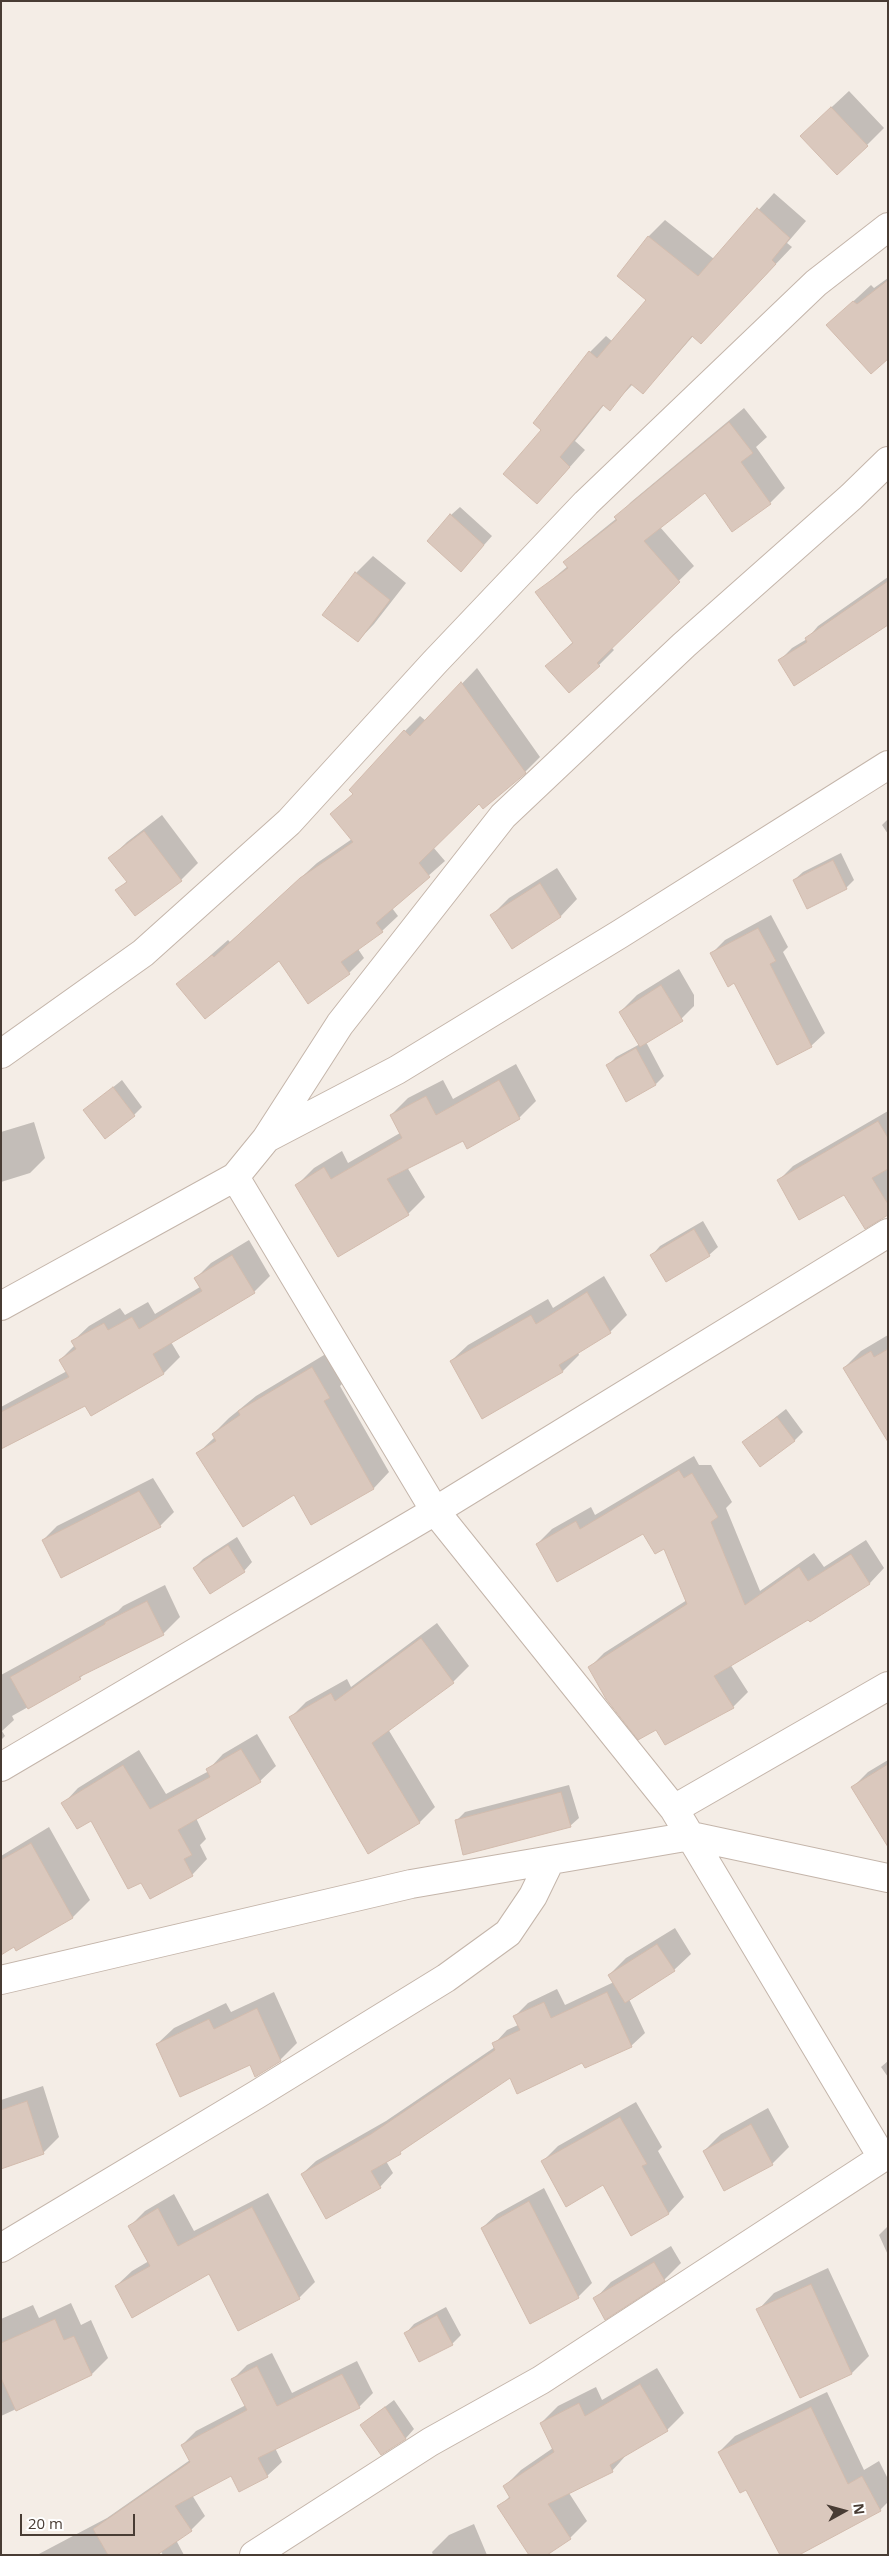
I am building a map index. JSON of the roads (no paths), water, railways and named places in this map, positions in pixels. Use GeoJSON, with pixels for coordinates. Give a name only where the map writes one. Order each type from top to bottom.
{"type":"FeatureCollection","features":[{"type":"Feature","properties":{"kind":"street"},"geometry":{"type":"LineString","coordinates":[[1,1054],[143,954],[289,822],[434,663],[586,503],[816,284],[888,227]]}},
{"type":"Feature","properties":{"kind":"street"},"geometry":{"type":"LineString","coordinates":[[1,1306],[235,1177],[266,1139],[340,1024],[503,816],[684,645],[851,497],[888,461]]}},
{"type":"Feature","properties":{"kind":"street"},"geometry":{"type":"LineString","coordinates":[[266,1139],[397,1070],[620,934],[888,765]]}},
{"type":"Feature","properties":{"kind":"street"},"geometry":{"type":"LineString","coordinates":[[235,1177],[435,1511],[674,1809],[885,2156],[541,2380],[430,2442],[254,2555]]}},
{"type":"Feature","properties":{"kind":"street"},"geometry":{"type":"LineString","coordinates":[[1,1767],[435,1511],[888,1233]]}},
{"type":"Feature","properties":{"kind":"street"},"geometry":{"type":"LineString","coordinates":[[674,1809],[888,1686]]}},
{"type":"Feature","properties":{"kind":"street"},"geometry":{"type":"LineString","coordinates":[[1,1980],[411,1884],[550,1862],[691,1836],[888,1878]]}},
{"type":"Feature","properties":{"kind":"street"},"geometry":{"type":"LineString","coordinates":[[1,2248],[446,1978],[508,1933],[533,1896],[550,1862]]}}]}
